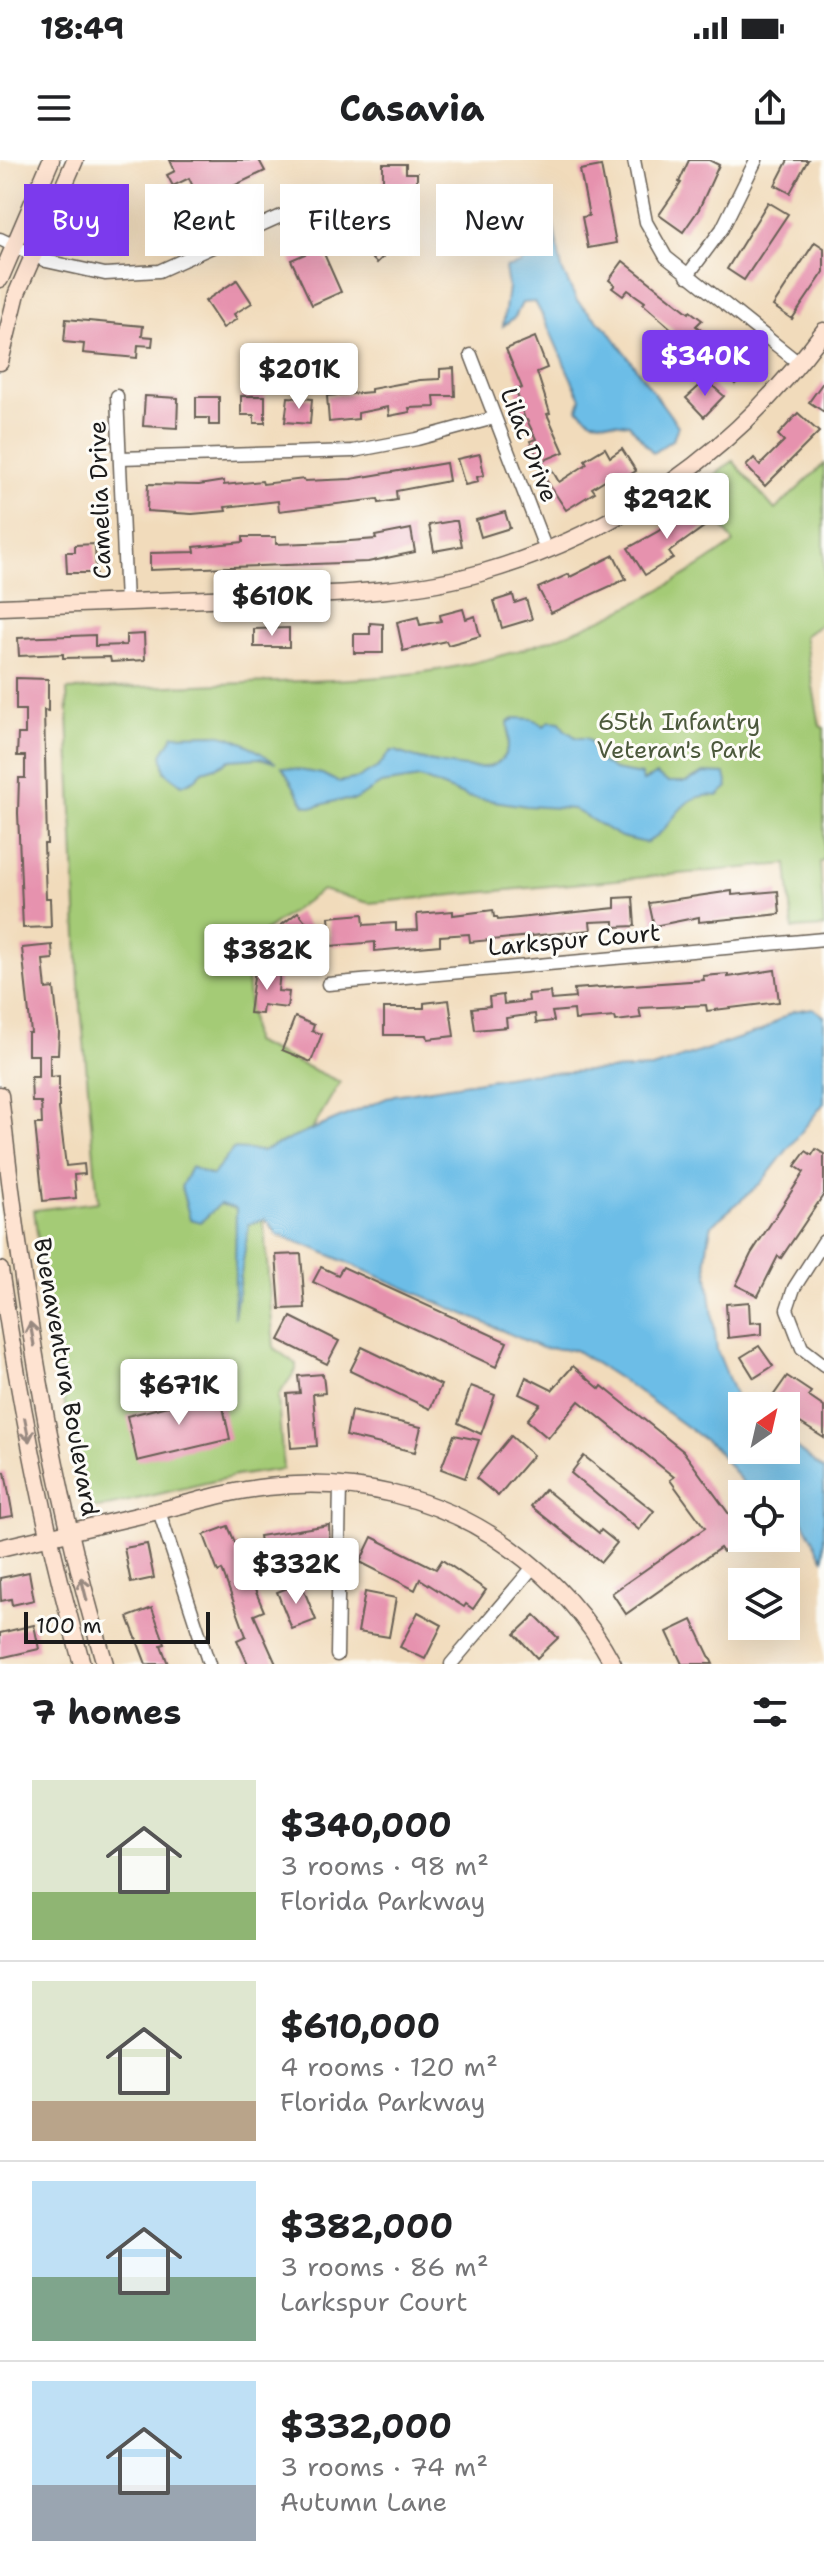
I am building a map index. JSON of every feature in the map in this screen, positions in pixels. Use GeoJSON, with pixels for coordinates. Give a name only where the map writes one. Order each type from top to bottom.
{"type":"FeatureCollection","features":[{"type":"Feature","properties":{"kind":"street"},"geometry":{"type":"LineString","coordinates":[[0,279],[7,242],[51,160]]}},
{"type":"Feature","properties":{"kind":"street"},"geometry":{"type":"LineString","coordinates":[[65,184],[75,160]]}},
{"type":"Feature","properties":{"kind":"street"},"geometry":{"type":"LineString","coordinates":[[634,160],[646,222],[666,257],[800,364]]}},
{"type":"Feature","properties":{"kind":"street"},"geometry":{"type":"LineString","coordinates":[[687,276],[722,229],[756,160]]}},
{"type":"Feature","properties":{"kind":"street"},"geometry":{"type":"LineString","coordinates":[[36,256],[105,274],[159,271],[280,217]]}},
{"type":"Feature","properties":{"kind":"street"},"geometry":{"type":"LineString","coordinates":[[0,362],[17,293],[34,256]]}},
{"type":"Feature","properties":{"kind":"street"},"geometry":{"type":"LineString","coordinates":[[0,607],[337,594],[426,585],[483,573],[546,550],[619,516],[707,457],[772,397],[824,331]]}},
{"type":"Feature","properties":{"kind":"street","name":"Lilac Drive"},"geometry":{"type":"LineString","coordinates":[[471,355],[546,550]]}},
{"type":"Feature","properties":{"kind":"street","name":"Camelia Drive"},"geometry":{"type":"LineString","coordinates":[[117,396],[126,603]]}},
{"type":"Feature","properties":{"kind":"street"},"geometry":{"type":"LineString","coordinates":[[120,458],[353,451],[417,439],[494,418]]}},
{"type":"Feature","properties":{"kind":"street","name":"Larkspur Court"},"geometry":{"type":"LineString","coordinates":[[328,984],[824,939]]}},
{"type":"Feature","properties":{"kind":"street","name":"Buenaventura Boulevard"},"geometry":{"type":"LineString","coordinates":[[0,1095],[14,1225],[51,1446],[105,1664]]}},
{"type":"Feature","properties":{"kind":"street"},"geometry":{"type":"LineString","coordinates":[[824,1241],[798,1280],[787,1309],[802,1348],[824,1365]]}},
{"type":"Feature","properties":{"kind":"street","name":"Buenaventura Boulevard"},"geometry":{"type":"LineString","coordinates":[[0,1270],[15,1370],[49,1537],[82,1664]]}},
{"type":"Feature","properties":{"kind":"street"},"geometry":{"type":"LineString","coordinates":[[0,1548],[265,1487],[340,1484],[383,1491],[452,1514],[489,1532],[534,1566],[570,1602],[613,1664]]}},
{"type":"Feature","properties":{"kind":"street"},"geometry":{"type":"LineString","coordinates":[[337,1655],[340,1484]]}},
{"type":"Feature","properties":{"kind":"street"},"geometry":{"type":"LineString","coordinates":[[159,1511],[209,1664]]}},
{"type":"Feature","properties":{"kind":"street"},"geometry":{"type":"LineString","coordinates":[[451,1664],[534,1566]]}},
{"type":"Feature","properties":{"kind":"green space","name":"65th Infantry Veteran's Park"},"geometry":{"type":"Polygon","coordinates":[[[733,461],[775,510],[824,464],[824,622],[804,636],[820,726],[824,728],[824,861],[820,862],[824,927],[793,929],[787,864],[369,903],[322,890],[244,946],[253,1042],[340,1082],[263,1213],[274,1348],[296,1364],[296,1370],[278,1396],[283,1469],[236,1476],[99,1508],[88,1506],[82,1497],[48,1314],[34,1210],[98,1202],[79,984],[67,690],[386,676],[454,667],[529,647],[601,620],[635,603],[734,543],[696,490],[733,461]]]}},
{"type":"Feature","properties":{"kind":"water"},"geometry":{"type":"Polygon","coordinates":[[[553,223],[562,270],[577,301],[609,331],[678,426],[673,439],[653,453],[629,424],[592,420],[578,409],[581,398],[535,302],[522,303],[515,317],[503,326],[508,287],[505,268],[520,264],[527,256],[553,256],[553,223]]]}},
{"type":"Feature","properties":{"kind":"water"},"geometry":{"type":"Polygon","coordinates":[[[516,718],[533,719],[544,726],[549,721],[560,722],[577,738],[590,741],[599,760],[614,770],[641,775],[643,781],[656,775],[668,782],[687,782],[704,773],[725,774],[728,787],[718,796],[693,799],[646,843],[621,837],[573,809],[468,797],[420,778],[381,784],[355,800],[314,807],[305,805],[282,767],[322,774],[338,782],[359,778],[378,767],[391,751],[444,764],[472,767],[493,765],[506,752],[508,722],[516,718]]]}},
{"type":"Feature","properties":{"kind":"water"},"geometry":{"type":"Polygon","coordinates":[[[214,734],[239,741],[276,763],[260,758],[230,760],[203,771],[182,785],[165,772],[162,754],[174,735],[214,734]]]}},
{"type":"Feature","properties":{"kind":"water"},"geometry":{"type":"Polygon","coordinates":[[[813,1008],[824,1016],[824,1103],[761,1183],[712,1225],[706,1259],[717,1350],[734,1392],[728,1392],[728,1464],[800,1464],[800,1451],[824,1470],[824,1560],[800,1515],[800,1480],[741,1480],[715,1448],[635,1389],[575,1350],[542,1348],[278,1235],[265,1219],[249,1224],[234,1318],[236,1209],[220,1204],[201,1222],[190,1219],[181,1187],[191,1167],[212,1176],[233,1149],[262,1151],[394,1095],[525,1074],[652,1068],[761,1031],[793,1011],[813,1008]]]}},
{"type":"Feature","properties":{"kind":"building"},"geometry":{"type":"Polygon","coordinates":[[[170,160],[259,160],[265,171],[238,184],[192,184],[189,178],[172,184],[167,175],[175,171],[170,160]]]}},
{"type":"Feature","properties":{"kind":"building"},"geometry":{"type":"Polygon","coordinates":[[[689,160],[709,160],[719,165],[699,209],[683,232],[659,215],[681,183],[689,160]]]}},
{"type":"Feature","properties":{"kind":"building"},"geometry":{"type":"Polygon","coordinates":[[[788,160],[808,160],[790,193],[775,185],[788,160]]]}},
{"type":"Feature","properties":{"kind":"building"},"geometry":{"type":"Polygon","coordinates":[[[383,164],[406,164],[406,173],[417,173],[417,184],[383,184],[383,164]]]}},
{"type":"Feature","properties":{"kind":"building"},"geometry":{"type":"Polygon","coordinates":[[[601,166],[616,243],[588,248],[582,217],[589,216],[580,170],[601,166]]]}},
{"type":"Feature","properties":{"kind":"building"},"geometry":{"type":"Polygon","coordinates":[[[768,202],[788,214],[744,280],[727,269],[768,202]]]}},
{"type":"Feature","properties":{"kind":"building"},"geometry":{"type":"Polygon","coordinates":[[[815,242],[824,248],[824,272],[792,319],[773,306],[815,242]]]}},
{"type":"Feature","properties":{"kind":"building"},"geometry":{"type":"Polygon","coordinates":[[[300,256],[325,256],[341,292],[312,305],[291,260],[300,256]]]}},
{"type":"Feature","properties":{"kind":"building"},"geometry":{"type":"Polygon","coordinates":[[[370,256],[384,256],[377,263],[370,256]]]}},
{"type":"Feature","properties":{"kind":"building"},"geometry":{"type":"Polygon","coordinates":[[[623,261],[702,320],[696,326],[716,342],[700,361],[669,336],[674,331],[643,304],[645,302],[628,290],[623,296],[612,288],[615,285],[609,280],[623,261]]]}},
{"type":"Feature","properties":{"kind":"building"},"geometry":{"type":"Polygon","coordinates":[[[237,280],[252,303],[234,314],[237,319],[223,328],[205,301],[237,280]]]}},
{"type":"Feature","properties":{"kind":"building"},"geometry":{"type":"Polygon","coordinates":[[[66,319],[143,326],[142,336],[153,337],[152,346],[138,345],[137,358],[83,353],[84,344],[64,342],[66,319]]]}},
{"type":"Feature","properties":{"kind":"building"},"geometry":{"type":"Polygon","coordinates":[[[535,337],[547,368],[537,372],[550,413],[547,414],[564,452],[540,462],[530,441],[536,439],[525,420],[516,390],[522,388],[506,349],[535,337]]]}},
{"type":"Feature","properties":{"kind":"building"},"geometry":{"type":"Polygon","coordinates":[[[743,348],[758,364],[735,384],[720,367],[743,348]]]}},
{"type":"Feature","properties":{"kind":"building"},"geometry":{"type":"Polygon","coordinates":[[[454,368],[455,396],[434,396],[435,407],[409,408],[410,412],[389,416],[388,407],[358,413],[358,419],[329,422],[327,396],[371,392],[371,389],[440,379],[440,369],[454,368]]]}},
{"type":"Feature","properties":{"kind":"building"},"geometry":{"type":"Polygon","coordinates":[[[706,380],[724,396],[704,417],[686,398],[706,380]]]}},
{"type":"Feature","properties":{"kind":"building"},"geometry":{"type":"Polygon","coordinates":[[[824,381],[824,412],[809,402],[824,381]]]}},
{"type":"Feature","properties":{"kind":"building"},"geometry":{"type":"Polygon","coordinates":[[[145,396],[178,398],[177,428],[143,426],[145,396]]]}},
{"type":"Feature","properties":{"kind":"building"},"geometry":{"type":"Polygon","coordinates":[[[241,396],[265,396],[265,423],[254,423],[254,415],[241,415],[241,396]]]}},
{"type":"Feature","properties":{"kind":"building"},"geometry":{"type":"Polygon","coordinates":[[[196,397],[219,397],[219,425],[209,425],[209,418],[196,418],[196,397]]]}},
{"type":"Feature","properties":{"kind":"building"},"geometry":{"type":"Polygon","coordinates":[[[288,397],[312,399],[310,424],[285,422],[288,397]]]}},
{"type":"Feature","properties":{"kind":"building"},"geometry":{"type":"Polygon","coordinates":[[[798,413],[819,432],[765,486],[746,466],[754,458],[760,465],[784,441],[778,435],[798,413]]]}},
{"type":"Feature","properties":{"kind":"building"},"geometry":{"type":"Polygon","coordinates":[[[605,448],[610,457],[622,449],[636,471],[621,480],[616,473],[592,488],[595,492],[566,510],[543,475],[552,470],[559,482],[605,448]]]}},
{"type":"Feature","properties":{"kind":"building"},"geometry":{"type":"Polygon","coordinates":[[[480,454],[484,475],[477,477],[478,482],[465,485],[457,459],[480,454]]]}},
{"type":"Feature","properties":{"kind":"building"},"geometry":{"type":"Polygon","coordinates":[[[446,463],[449,481],[396,491],[397,500],[379,503],[378,499],[279,511],[278,501],[192,514],[147,511],[148,484],[199,485],[224,481],[224,485],[351,479],[446,463]]]}},
{"type":"Feature","properties":{"kind":"building"},"geometry":{"type":"Polygon","coordinates":[[[694,506],[708,524],[669,552],[673,558],[645,575],[628,548],[694,506]]]}},
{"type":"Feature","properties":{"kind":"building"},"geometry":{"type":"Polygon","coordinates":[[[505,512],[510,528],[481,537],[476,520],[505,512]]]}},
{"type":"Feature","properties":{"kind":"building"},"geometry":{"type":"Polygon","coordinates":[[[457,521],[462,546],[434,551],[429,525],[457,521]]]}},
{"type":"Feature","properties":{"kind":"building"},"geometry":{"type":"Polygon","coordinates":[[[411,529],[415,552],[368,562],[150,570],[150,553],[195,552],[194,547],[243,542],[243,537],[276,537],[276,544],[337,542],[376,539],[375,536],[411,529]]]}},
{"type":"Feature","properties":{"kind":"building"},"geometry":{"type":"Polygon","coordinates":[[[95,544],[96,573],[67,573],[66,552],[75,552],[75,545],[95,544]]]}},
{"type":"Feature","properties":{"kind":"building"},"geometry":{"type":"Polygon","coordinates":[[[614,555],[626,579],[551,613],[538,588],[569,574],[570,577],[614,555]]]}},
{"type":"Feature","properties":{"kind":"building"},"geometry":{"type":"Polygon","coordinates":[[[513,595],[515,603],[526,599],[532,619],[502,628],[494,601],[513,595]]]}},
{"type":"Feature","properties":{"kind":"building"},"geometry":{"type":"Polygon","coordinates":[[[463,609],[466,619],[475,616],[480,636],[448,645],[446,641],[403,651],[397,622],[418,617],[420,625],[441,621],[440,615],[463,609]]]}},
{"type":"Feature","properties":{"kind":"building"},"geometry":{"type":"Polygon","coordinates":[[[370,623],[383,624],[383,653],[354,653],[354,634],[370,634],[370,623]]]}},
{"type":"Feature","properties":{"kind":"building"},"geometry":{"type":"Polygon","coordinates":[[[289,628],[289,647],[254,647],[254,629],[289,628]]]}},
{"type":"Feature","properties":{"kind":"building"},"geometry":{"type":"Polygon","coordinates":[[[144,634],[145,660],[111,662],[110,657],[63,658],[63,654],[19,656],[18,638],[95,635],[95,646],[126,645],[126,635],[144,634]]]}},
{"type":"Feature","properties":{"kind":"building"},"geometry":{"type":"Polygon","coordinates":[[[16,678],[48,679],[48,711],[44,710],[47,844],[44,844],[46,898],[50,898],[51,927],[23,928],[18,813],[19,778],[25,778],[25,756],[17,756],[18,734],[25,734],[25,710],[16,710],[16,678]]]}},
{"type":"Feature","properties":{"kind":"building"},"geometry":{"type":"Polygon","coordinates":[[[732,891],[732,895],[778,891],[780,914],[699,922],[699,917],[654,926],[649,903],[732,891]]]}},
{"type":"Feature","properties":{"kind":"building"},"geometry":{"type":"Polygon","coordinates":[[[633,897],[635,926],[614,927],[614,921],[590,922],[591,930],[470,942],[469,934],[440,936],[440,945],[375,951],[375,942],[331,946],[329,917],[363,914],[364,925],[396,923],[396,931],[418,930],[417,914],[453,911],[453,915],[493,910],[498,920],[615,908],[615,898],[633,897]]]}},
{"type":"Feature","properties":{"kind":"building"},"geometry":{"type":"Polygon","coordinates":[[[298,912],[314,932],[300,943],[305,949],[290,961],[270,934],[298,912]]]}},
{"type":"Feature","properties":{"kind":"building"},"geometry":{"type":"Polygon","coordinates":[[[52,945],[53,959],[43,960],[46,989],[54,988],[59,1033],[58,1054],[50,1054],[50,1077],[59,1076],[59,1109],[66,1166],[84,1164],[85,1174],[74,1175],[76,1198],[43,1201],[35,1124],[42,1124],[41,1102],[32,1102],[31,1077],[38,1077],[38,1055],[28,1055],[28,1033],[31,1033],[22,948],[52,945]]]}},
{"type":"Feature","properties":{"kind":"building"},"geometry":{"type":"Polygon","coordinates":[[[255,969],[280,972],[278,991],[289,992],[287,1008],[263,1005],[262,1014],[249,1013],[255,969]]]}},
{"type":"Feature","properties":{"kind":"building"},"geometry":{"type":"Polygon","coordinates":[[[775,970],[779,1002],[707,1011],[706,1005],[639,1008],[641,1018],[616,1021],[615,1017],[575,1020],[574,1010],[552,1012],[554,1021],[536,1023],[535,1014],[506,1018],[507,1027],[475,1030],[472,1008],[490,1006],[489,997],[503,995],[504,1004],[529,1001],[528,994],[550,992],[551,1000],[575,998],[574,989],[704,980],[703,976],[728,974],[728,977],[775,970]]]}},
{"type":"Feature","properties":{"kind":"building"},"geometry":{"type":"Polygon","coordinates":[[[449,1000],[454,1036],[428,1039],[427,1035],[384,1035],[384,1008],[424,1008],[424,1003],[449,1000]]]}},
{"type":"Feature","properties":{"kind":"building"},"geometry":{"type":"Polygon","coordinates":[[[295,1017],[314,1025],[312,1031],[322,1034],[311,1062],[282,1050],[295,1017]]]}},
{"type":"Feature","properties":{"kind":"building"},"geometry":{"type":"Polygon","coordinates":[[[816,1149],[824,1154],[824,1194],[781,1258],[778,1256],[758,1296],[736,1285],[751,1254],[804,1172],[795,1166],[806,1151],[812,1155],[816,1149]]]}},
{"type":"Feature","properties":{"kind":"building"},"geometry":{"type":"Polygon","coordinates":[[[301,1254],[305,1308],[280,1309],[276,1255],[301,1254]]]}},
{"type":"Feature","properties":{"kind":"building"},"geometry":{"type":"Polygon","coordinates":[[[321,1267],[338,1275],[343,1267],[507,1342],[496,1367],[313,1282],[321,1267]]]}},
{"type":"Feature","properties":{"kind":"building"},"geometry":{"type":"Polygon","coordinates":[[[749,1302],[750,1323],[762,1322],[762,1334],[728,1338],[726,1304],[749,1302]]]}},
{"type":"Feature","properties":{"kind":"building"},"geometry":{"type":"Polygon","coordinates":[[[291,1317],[339,1341],[327,1364],[279,1340],[291,1317]]]}},
{"type":"Feature","properties":{"kind":"building"},"geometry":{"type":"Polygon","coordinates":[[[759,1346],[773,1366],[754,1378],[741,1357],[759,1346]]]}},
{"type":"Feature","properties":{"kind":"building"},"geometry":{"type":"Polygon","coordinates":[[[362,1347],[441,1385],[430,1409],[350,1371],[362,1347]]]}},
{"type":"Feature","properties":{"kind":"building"},"geometry":{"type":"Polygon","coordinates":[[[573,1366],[683,1451],[728,1513],[728,1548],[723,1552],[720,1548],[626,1614],[612,1593],[705,1528],[670,1480],[674,1477],[579,1401],[548,1438],[527,1420],[540,1404],[519,1394],[526,1377],[552,1390],[573,1366]]]}},
{"type":"Feature","properties":{"kind":"building"},"geometry":{"type":"Polygon","coordinates":[[[323,1374],[325,1393],[313,1394],[317,1446],[291,1448],[287,1394],[300,1393],[298,1376],[323,1374]]]}},
{"type":"Feature","properties":{"kind":"building"},"geometry":{"type":"Polygon","coordinates":[[[787,1376],[811,1392],[808,1396],[824,1407],[824,1438],[800,1423],[800,1392],[776,1392],[787,1376]]]}},
{"type":"Feature","properties":{"kind":"building"},"geometry":{"type":"Polygon","coordinates":[[[471,1386],[495,1395],[481,1434],[458,1423],[471,1386]]]}},
{"type":"Feature","properties":{"kind":"building"},"geometry":{"type":"Polygon","coordinates":[[[220,1393],[230,1439],[137,1461],[127,1416],[220,1393]]]}},
{"type":"Feature","properties":{"kind":"building"},"geometry":{"type":"Polygon","coordinates":[[[351,1411],[421,1427],[415,1452],[346,1436],[351,1411]]]}},
{"type":"Feature","properties":{"kind":"building"},"geometry":{"type":"Polygon","coordinates":[[[454,1435],[479,1440],[465,1478],[441,1469],[454,1435]]]}},
{"type":"Feature","properties":{"kind":"building"},"geometry":{"type":"Polygon","coordinates":[[[511,1436],[533,1455],[498,1496],[476,1478],[511,1436]]]}},
{"type":"Feature","properties":{"kind":"building"},"geometry":{"type":"Polygon","coordinates":[[[584,1456],[654,1511],[639,1530],[571,1473],[584,1456]]]}},
{"type":"Feature","properties":{"kind":"building"},"geometry":{"type":"Polygon","coordinates":[[[5,1472],[13,1516],[0,1518],[0,1473],[5,1472]]]}},
{"type":"Feature","properties":{"kind":"building"},"geometry":{"type":"Polygon","coordinates":[[[545,1489],[599,1533],[601,1530],[617,1543],[601,1562],[531,1506],[545,1489]]]}},
{"type":"Feature","properties":{"kind":"building"},"geometry":{"type":"Polygon","coordinates":[[[329,1525],[330,1549],[263,1559],[259,1536],[329,1525]]]}},
{"type":"Feature","properties":{"kind":"building"},"geometry":{"type":"Polygon","coordinates":[[[228,1526],[264,1611],[254,1615],[276,1664],[248,1664],[237,1640],[246,1636],[222,1570],[218,1572],[204,1535],[228,1526]]]}},
{"type":"Feature","properties":{"kind":"building"},"geometry":{"type":"Polygon","coordinates":[[[372,1537],[436,1569],[442,1560],[486,1590],[473,1609],[466,1604],[464,1607],[420,1579],[415,1590],[360,1562],[372,1537]]]}},
{"type":"Feature","properties":{"kind":"building"},"geometry":{"type":"Polygon","coordinates":[[[147,1544],[154,1578],[131,1583],[124,1548],[147,1544]]]}},
{"type":"Feature","properties":{"kind":"building"},"geometry":{"type":"Polygon","coordinates":[[[29,1572],[34,1600],[12,1605],[11,1599],[1,1601],[0,1578],[29,1572]]]}},
{"type":"Feature","properties":{"kind":"building"},"geometry":{"type":"Polygon","coordinates":[[[301,1583],[316,1620],[292,1629],[277,1592],[301,1583]]]}},
{"type":"Feature","properties":{"kind":"building"},"geometry":{"type":"Polygon","coordinates":[[[365,1592],[396,1598],[389,1637],[358,1632],[365,1592]]]}},
{"type":"Feature","properties":{"kind":"building"},"geometry":{"type":"Polygon","coordinates":[[[152,1608],[165,1644],[161,1645],[168,1664],[146,1664],[128,1617],[152,1608]]]}},
{"type":"Feature","properties":{"kind":"building"},"geometry":{"type":"Polygon","coordinates":[[[418,1612],[442,1625],[425,1659],[400,1647],[418,1612]]]}},
{"type":"Feature","properties":{"kind":"building"},"geometry":{"type":"Polygon","coordinates":[[[535,1615],[558,1638],[537,1658],[515,1634],[535,1615]]]}},
{"type":"Feature","properties":{"kind":"building"},"geometry":{"type":"Polygon","coordinates":[[[692,1620],[713,1664],[682,1664],[667,1632],[692,1620]]]}},
{"type":"Feature","properties":{"kind":"building"},"geometry":{"type":"Polygon","coordinates":[[[34,1625],[39,1649],[0,1658],[0,1633],[34,1625]]]}}]}
